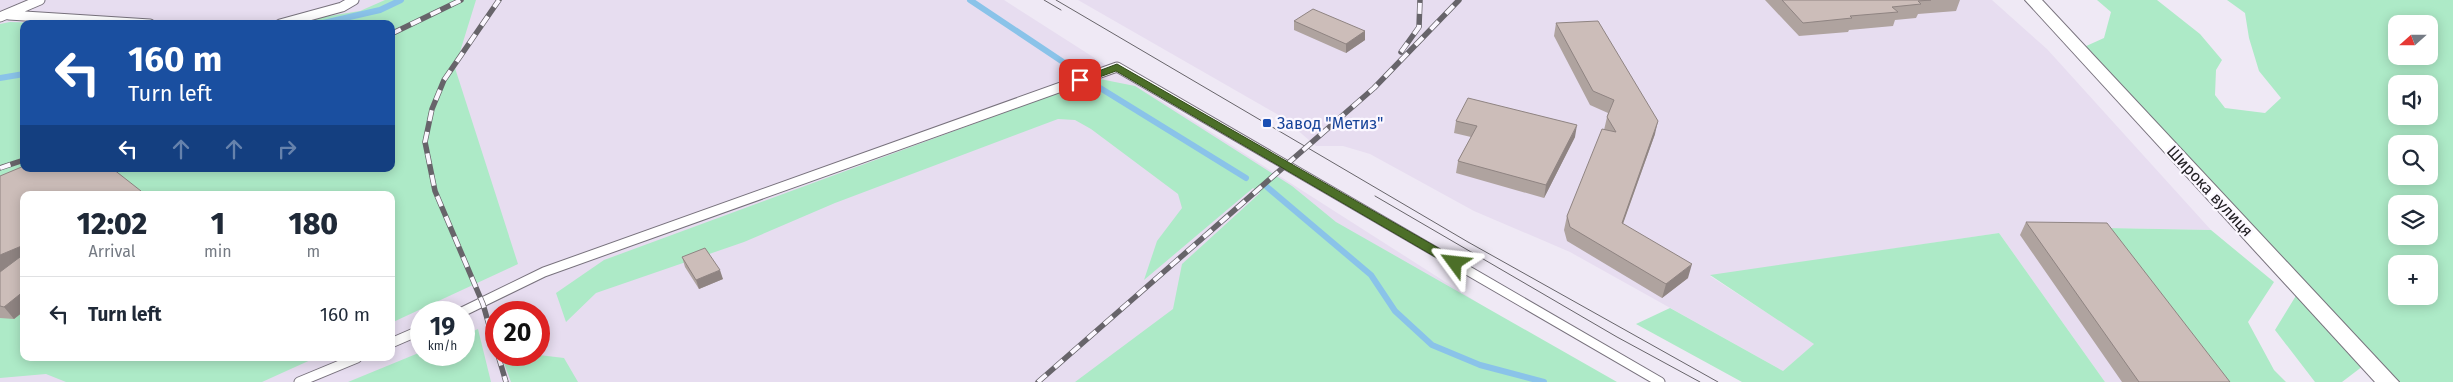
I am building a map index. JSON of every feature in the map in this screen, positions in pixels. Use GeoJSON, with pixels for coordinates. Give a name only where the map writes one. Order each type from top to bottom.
{"type":"FeatureCollection","features":[{"type":"Feature","properties":{"kind":"street","name":"Широка вулиця"},"geometry":{"type":"LineString","coordinates":[[2033,0],[2388,382]]}},
{"type":"Feature","properties":{"kind":"lane"},"geometry":{"type":"LineString","coordinates":[[0,17],[9,15],[40,0]]}},
{"type":"Feature","properties":{"kind":"lane"},"geometry":{"type":"LineString","coordinates":[[295,20],[342,7],[354,0]]}},
{"type":"Feature","properties":{"kind":"lane"},"geometry":{"type":"LineString","coordinates":[[9,15],[87,20]]}},
{"type":"Feature","properties":{"kind":"lane"},"geometry":{"type":"LineString","coordinates":[[475,306],[544,272],[1117,67],[1660,382]]}},
{"type":"Feature","properties":{"kind":"lane"},"geometry":{"type":"LineString","coordinates":[[395,341],[410,335]]}},
{"type":"Feature","properties":{"kind":"lane"},"geometry":{"type":"LineString","coordinates":[[300,382],[350,361]]}},
{"type":"Feature","properties":{"kind":"shaded area"},"geometry":{"type":"Polygon","coordinates":[[[0,0],[1004,0],[1602,382],[0,382],[0,0]]]}},
{"type":"Feature","properties":{"kind":"shaded area"},"geometry":{"type":"Polygon","coordinates":[[[1078,0],[1992,0],[2047,49],[2211,230],[2108,228],[2228,382],[2105,382],[1999,233],[1710,276],[1815,344],[1783,371],[1570,252],[1474,211],[1370,154],[1343,146],[1316,146],[1282,117],[1078,0]]]}},
{"type":"Feature","properties":{"kind":"green space"},"geometry":{"type":"Polygon","coordinates":[[[385,0],[476,0],[455,68],[518,264],[438,301],[410,301],[410,314],[395,321],[395,191],[20,191],[20,361],[308,361],[262,382],[66,382],[46,374],[0,378],[0,24],[20,22],[20,172],[395,172],[395,20],[304,20],[360,11],[385,0]]]}},
{"type":"Feature","properties":{"kind":"green space"},"geometry":{"type":"Polygon","coordinates":[[[2097,0],[2157,0],[2200,34],[2222,60],[2216,70],[2215,95],[2225,108],[2265,113],[2281,98],[2259,71],[2249,38],[2245,13],[2227,0],[2453,0],[2453,382],[2398,382],[2084,47],[2104,38],[2111,12],[2097,0]]]}},
{"type":"Feature","properties":{"kind":"green space"},"geometry":{"type":"Polygon","coordinates":[[[1100,79],[1135,86],[1292,186],[1336,222],[1617,382],[1075,382],[1173,309],[1182,264],[1260,193],[1253,188],[1144,280],[1157,241],[1182,208],[1178,194],[1091,129],[1075,120],[1058,119],[835,203],[744,242],[596,293],[566,322],[556,293],[604,260],[1100,79]]]}},
{"type":"Feature","properties":{"kind":"green space"},"geometry":{"type":"Polygon","coordinates":[[[2107,228],[2211,230],[2274,282],[2248,322],[2274,370],[2286,382],[2228,382],[2107,228]]]}},
{"type":"Feature","properties":{"kind":"green space"},"geometry":{"type":"Polygon","coordinates":[[[1999,233],[2105,382],[1742,382],[1636,324],[1670,308],[1783,371],[1814,344],[1710,275],[1999,233]]]}},
{"type":"Feature","properties":{"kind":"green space"},"geometry":{"type":"Polygon","coordinates":[[[2297,294],[2363,366],[2342,382],[2315,382],[2275,330],[2297,294]]]}},
{"type":"Feature","properties":{"kind":"green space"},"geometry":{"type":"Polygon","coordinates":[[[478,329],[485,358],[485,366],[487,366],[491,382],[348,382],[410,357],[410,366],[475,366],[475,330],[478,329]]]}},
{"type":"Feature","properties":{"kind":"green space"},"geometry":{"type":"Polygon","coordinates":[[[550,356],[564,358],[578,382],[511,382],[505,366],[550,366],[550,356]]]}},
{"type":"Feature","properties":{"kind":"building"},"geometry":{"type":"Polygon","coordinates":[[[1782,0],[1931,0],[1918,1],[1921,4],[1892,7],[1898,12],[1850,16],[1852,18],[1803,23],[1782,0]]]}},
{"type":"Feature","properties":{"kind":"building"},"geometry":{"type":"Polygon","coordinates":[[[1313,9],[1365,31],[1346,44],[1294,21],[1313,9]]]}},
{"type":"Feature","properties":{"kind":"building"},"geometry":{"type":"Polygon","coordinates":[[[1598,21],[1658,121],[1622,223],[1692,264],[1666,284],[1570,227],[1567,216],[1602,129],[1616,132],[1607,117],[1614,100],[1593,91],[1556,23],[1598,21]]]}},
{"type":"Feature","properties":{"kind":"building"},"geometry":{"type":"Polygon","coordinates":[[[1468,98],[1577,125],[1546,185],[1458,161],[1477,126],[1456,121],[1468,98]]]}},
{"type":"Feature","properties":{"kind":"building"},"geometry":{"type":"Polygon","coordinates":[[[20,168],[20,172],[117,172],[141,191],[20,191],[20,247],[0,255],[0,176],[20,168]]]}},
{"type":"Feature","properties":{"kind":"building"},"geometry":{"type":"Polygon","coordinates":[[[2026,222],[2107,223],[2230,382],[2139,382],[2026,222]]]}},
{"type":"Feature","properties":{"kind":"building"},"geometry":{"type":"Polygon","coordinates":[[[705,248],[720,270],[696,280],[682,257],[705,248]]]}},
{"type":"Feature","properties":{"kind":"building"},"geometry":{"type":"Polygon","coordinates":[[[20,257],[20,294],[4,307],[0,306],[0,272],[20,257]]]}},
{"type":"Feature","properties":{"kind":"waterway"},"geometry":{"type":"LineString","coordinates":[[336,20],[380,10],[401,0]]}},
{"type":"Feature","properties":{"kind":"waterway"},"geometry":{"type":"LineString","coordinates":[[970,0],[1072,68]]}},
{"type":"Feature","properties":{"kind":"waterway"},"geometry":{"type":"LineString","coordinates":[[0,78],[20,75]]}},
{"type":"Feature","properties":{"kind":"waterway"},"geometry":{"type":"LineString","coordinates":[[1092,83],[1246,178]]}},
{"type":"Feature","properties":{"kind":"waterway"},"geometry":{"type":"LineString","coordinates":[[1267,187],[1371,275],[1395,311],[1432,345],[1480,365],[1544,382]]}},
{"type":"Feature","properties":{"kind":"tram line"},"geometry":{"type":"LineString","coordinates":[[1044,0],[1061,10]]}},
{"type":"Feature","properties":{"kind":"tram line"},"geometry":{"type":"LineString","coordinates":[[1056,0],[1468,242],[1718,382]]}},
{"type":"Feature","properties":{"kind":"tram line"},"geometry":{"type":"LineString","coordinates":[[1375,196],[1617,337],[1700,382]]}},
{"type":"Feature","properties":{"kind":"railway"},"geometry":{"type":"LineString","coordinates":[[395,32],[461,0]]}},
{"type":"Feature","properties":{"kind":"railway"},"geometry":{"type":"LineString","coordinates":[[485,311],[435,191],[425,142],[432,109],[444,80],[499,0]]}},
{"type":"Feature","properties":{"kind":"railway"},"geometry":{"type":"LineString","coordinates":[[1401,52],[1419,27],[1420,0]]}},
{"type":"Feature","properties":{"kind":"railway"},"geometry":{"type":"LineString","coordinates":[[1038,382],[1374,88],[1459,0]]}},
{"type":"Feature","properties":{"kind":"railway"},"geometry":{"type":"LineString","coordinates":[[0,168],[20,161]]}},
{"type":"Feature","properties":{"kind":"railway"},"geometry":{"type":"LineString","coordinates":[[501,366],[506,382]]}},
{"type":"Feature","properties":{"kind":"place","name":"Завод \"Метиз\""},"geometry":{"type":"Point","coordinates":[1267,123]}},
{"type":"Feature","properties":{"kind":"route"},"geometry":{"type":"LineString","coordinates":[[1080,80],[1117,67],[1455,263]]}}]}
